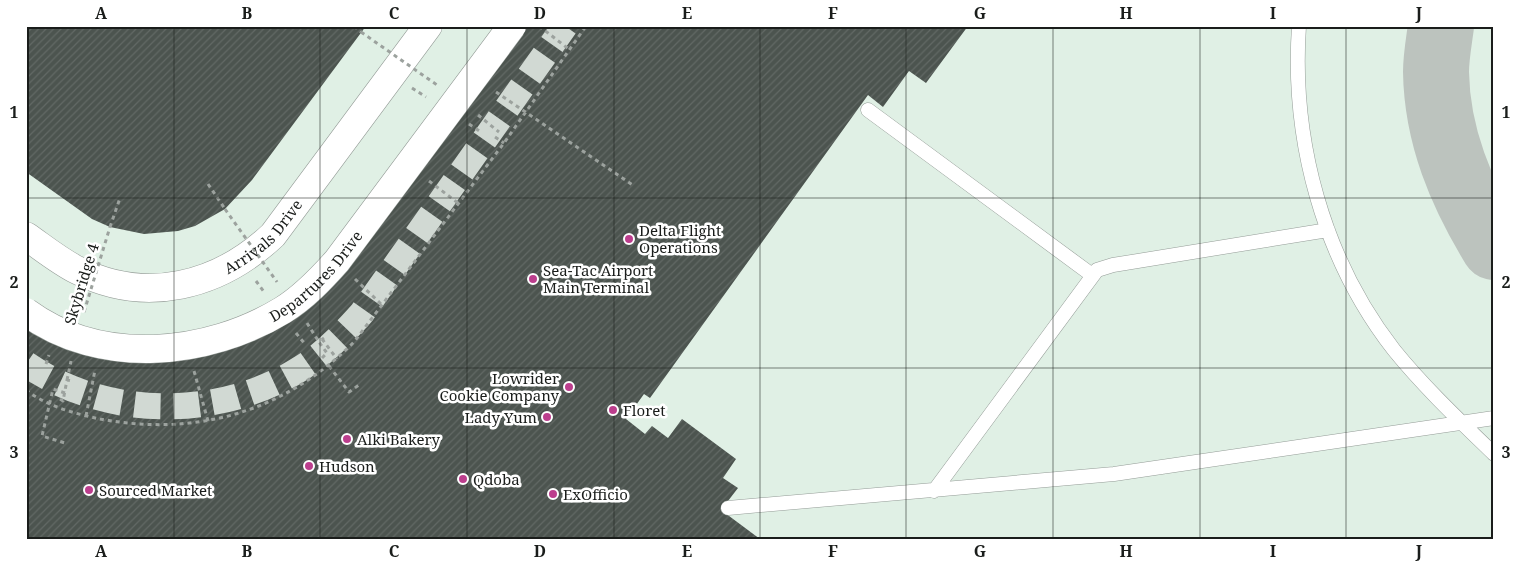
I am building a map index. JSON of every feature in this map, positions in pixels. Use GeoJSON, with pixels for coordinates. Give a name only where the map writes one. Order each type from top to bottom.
{"type":"FeatureCollection","features":[{"type":"Feature","properties":{"kind":"main road","name":"Arrivals Drive"},"geometry":{"type":"LineString","coordinates":[[26,236],[76,270],[123,286],[147,288],[172,287],[219,274],[241,262],[273,235],[428,26]]}},
{"type":"Feature","properties":{"kind":"main road","name":"Departures Drive"},"geometry":{"type":"LineString","coordinates":[[26,312],[66,333],[100,344],[138,349],[188,346],[215,341],[251,328],[285,309],[315,285],[336,261],[512,26]]}},
{"type":"Feature","properties":{"kind":"lane"},"geometry":{"type":"LineString","coordinates":[[1299,26],[1298,102],[1311,175],[1328,230],[1357,292],[1394,350],[1494,454]]}},
{"type":"Feature","properties":{"kind":"lane"},"geometry":{"type":"LineString","coordinates":[[868,110],[1092,275]]}},
{"type":"Feature","properties":{"kind":"lane"},"geometry":{"type":"LineString","coordinates":[[934,491],[1097,270],[1113,265],[1328,230]]}},
{"type":"Feature","properties":{"kind":"lane"},"geometry":{"type":"LineString","coordinates":[[728,508],[1114,474],[1494,418]]}},
{"type":"Feature","properties":{"kind":"path"},"geometry":{"type":"LineString","coordinates":[[354,26],[441,87]]}},
{"type":"Feature","properties":{"kind":"path"},"geometry":{"type":"LineString","coordinates":[[539,26],[570,50]]}},
{"type":"Feature","properties":{"kind":"path"},"geometry":{"type":"LineString","coordinates":[[474,77],[634,186]]}},
{"type":"Feature","properties":{"kind":"path"},"geometry":{"type":"LineString","coordinates":[[471,110],[499,132]]}},
{"type":"Feature","properties":{"kind":"path"},"geometry":{"type":"LineString","coordinates":[[496,137],[504,143]]}},
{"type":"Feature","properties":{"kind":"path"},"geometry":{"type":"LineString","coordinates":[[422,176],[458,203]]}},
{"type":"Feature","properties":{"kind":"path"},"geometry":{"type":"LineString","coordinates":[[208,184],[281,288]]}},
{"type":"Feature","properties":{"kind":"path","name":"Skybridge 4"},"geometry":{"type":"LineString","coordinates":[[82,319],[120,198]]}},
{"type":"Feature","properties":{"kind":"path"},"geometry":{"type":"LineString","coordinates":[[350,273],[382,305]]}},
{"type":"Feature","properties":{"kind":"path"},"geometry":{"type":"LineString","coordinates":[[322,358],[327,353],[319,342],[323,338],[337,359]]}},
{"type":"Feature","properties":{"kind":"path"},"geometry":{"type":"LineString","coordinates":[[86,416],[100,344]]}},
{"type":"Feature","properties":{"kind":"path"},"geometry":{"type":"LineString","coordinates":[[193,366],[208,422]]}},
{"type":"Feature","properties":{"kind":"path"},"geometry":{"type":"LineString","coordinates":[[329,366],[348,392],[359,385]]}},
{"type":"Feature","properties":{"kind":"path"},"geometry":{"type":"LineString","coordinates":[[60,399],[63,400],[68,380],[72,381]]}},
{"type":"Feature","properties":{"kind":"path"},"geometry":{"type":"LineString","coordinates":[[65,393],[53,390],[42,436],[65,443]]}},
{"type":"Feature","properties":{"kind":"shaded area"},"geometry":{"type":"Polygon","coordinates":[[[26,26],[1494,26],[1494,539],[26,539],[26,26]]]}},
{"type":"Feature","properties":{"kind":"building"},"geometry":{"type":"Polygon","coordinates":[[[26,26],[366,26],[252,180],[225,209],[195,226],[178,231],[144,234],[110,227],[92,219],[26,172],[26,26]]]}},
{"type":"Feature","properties":{"kind":"building","name":"Sea-Tac Airport Main Terminal"},"geometry":{"type":"Polygon","coordinates":[[[521,26],[968,26],[926,83],[909,71],[883,107],[868,95],[650,398],[644,394],[626,419],[645,434],[652,426],[668,438],[682,419],[736,459],[723,478],[738,488],[721,510],[760,539],[26,539],[26,322],[73,347],[265,332],[521,26]]]}},
{"type":"Feature","properties":{"kind":"taxiway"},"geometry":{"type":"LineString","coordinates":[[1441,26],[1436,72],[1437,96],[1446,141],[1461,185],[1494,247]]}},
{"type":"Feature","properties":{"kind":"tunnel"},"geometry":{"type":"LineString","coordinates":[[26,364],[58,382],[92,396],[128,404],[164,406],[201,404],[237,397],[271,384],[303,367],[334,342],[362,313],[565,26]]}},
{"type":"Feature","properties":{"kind":"place","name":"Delta Flight Operations"},"geometry":{"type":"Point","coordinates":[629,239]}},
{"type":"Feature","properties":{"kind":"place","name":"Sea-Tac Airport Main Terminal"},"geometry":{"type":"Point","coordinates":[533,279]}},
{"type":"Feature","properties":{"kind":"place","name":"Lowrider Cookie Company"},"geometry":{"type":"Point","coordinates":[569,387]}},
{"type":"Feature","properties":{"kind":"place","name":"Floret"},"geometry":{"type":"Point","coordinates":[613,410]}},
{"type":"Feature","properties":{"kind":"place","name":"Lady Yum"},"geometry":{"type":"Point","coordinates":[547,417]}},
{"type":"Feature","properties":{"kind":"place","name":"Alki Bakery"},"geometry":{"type":"Point","coordinates":[347,439]}},
{"type":"Feature","properties":{"kind":"place","name":"Hudson"},"geometry":{"type":"Point","coordinates":[309,466]}},
{"type":"Feature","properties":{"kind":"place","name":"Qdoba"},"geometry":{"type":"Point","coordinates":[463,479]}},
{"type":"Feature","properties":{"kind":"place","name":"Sourced Market"},"geometry":{"type":"Point","coordinates":[89,490]}},
{"type":"Feature","properties":{"kind":"place","name":"ExOfficio"},"geometry":{"type":"Point","coordinates":[553,494]}}]}
